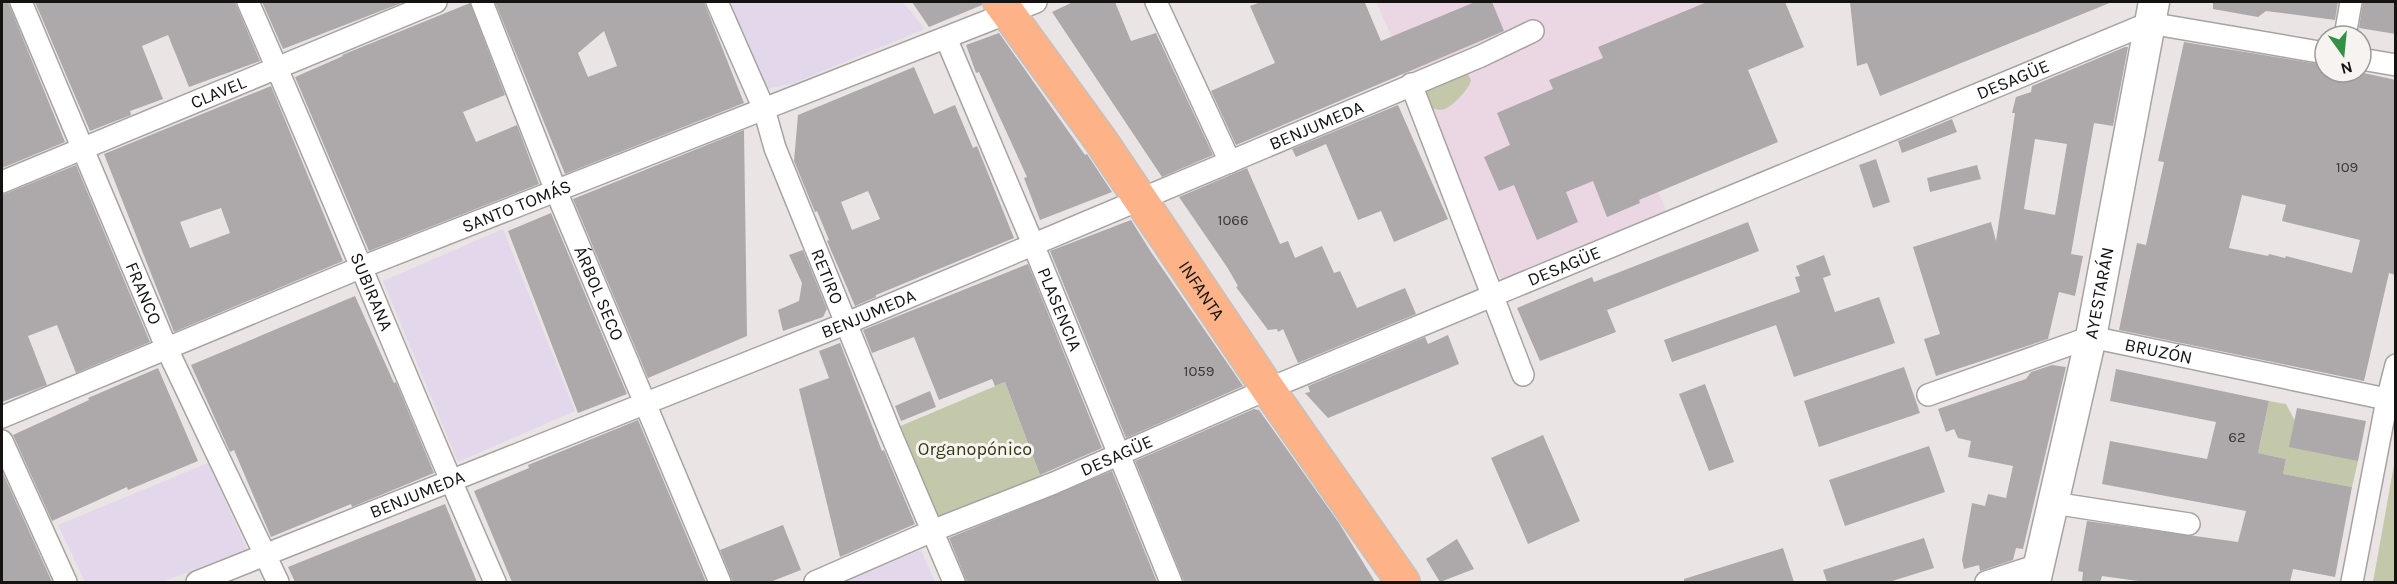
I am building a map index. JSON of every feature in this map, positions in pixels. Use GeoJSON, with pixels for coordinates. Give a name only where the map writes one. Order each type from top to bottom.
{"type":"FeatureCollection","features":[{"type":"Feature","properties":{"kind":"main road","name":"INFANTA"},"geometry":{"type":"LineString","coordinates":[[1014,5],[1140,199],[1268,389],[1403,582]]}},
{"type":"Feature","properties":{"kind":"main road","name":"AYESTARÁN"},"geometry":{"type":"LineString","coordinates":[[2037,574],[2091,337],[2151,12]]}},
{"type":"Feature","properties":{"kind":"street","name":"FRANCO"},"geometry":{"type":"LineString","coordinates":[[21,2],[167,349],[278,582]]}},
{"type":"Feature","properties":{"kind":"street","name":"SUBIRANA"},"geometry":{"type":"LineString","coordinates":[[248,2],[362,267],[450,482],[495,582]]}},
{"type":"Feature","properties":{"kind":"street","name":"CLAVEL"},"geometry":{"type":"LineString","coordinates":[[2,182],[436,2]]}},
{"type":"Feature","properties":{"kind":"street","name":"ÁRBOL SECO"},"geometry":{"type":"LineString","coordinates":[[482,2],[556,191],[720,582]]}},
{"type":"Feature","properties":{"kind":"street","name":"RETIRO"},"geometry":{"type":"LineString","coordinates":[[717,2],[764,109],[775,148],[954,582]]}},
{"type":"Feature","properties":{"kind":"street"},"geometry":{"type":"LineString","coordinates":[[1156,2],[1230,162]]}},
{"type":"Feature","properties":{"kind":"street"},"geometry":{"type":"LineString","coordinates":[[2346,24],[2351,2]]}},
{"type":"Feature","properties":{"kind":"street","name":"SANTO TOMÁS"},"geometry":{"type":"LineString","coordinates":[[2,417],[362,267],[946,38],[1014,5]]}},
{"type":"Feature","properties":{"kind":"street"},"geometry":{"type":"LineString","coordinates":[[2151,12],[2313,50]]}},
{"type":"Feature","properties":{"kind":"street","name":"DESAGÜE"},"geometry":{"type":"LineString","coordinates":[[815,582],[932,531],[1054,483],[1268,389],[1493,297],[2151,12]]}},
{"type":"Feature","properties":{"kind":"street","name":"BENJUMEDA"},"geometry":{"type":"LineString","coordinates":[[197,582],[847,323],[1481,56],[1533,31]]}},
{"type":"Feature","properties":{"kind":"street","name":"PLASENCIA"},"geometry":{"type":"LineString","coordinates":[[946,38],[1033,243],[1171,582]]}},
{"type":"Feature","properties":{"kind":"street"},"geometry":{"type":"LineString","coordinates":[[2373,61],[2396,65]]}},
{"type":"Feature","properties":{"kind":"street"},"geometry":{"type":"LineString","coordinates":[[1411,84],[1523,375]]}},
{"type":"Feature","properties":{"kind":"street"},"geometry":{"type":"LineString","coordinates":[[1928,395],[2091,337]]}},
{"type":"Feature","properties":{"kind":"street","name":"BRUZÓN"},"geometry":{"type":"LineString","coordinates":[[2091,337],[2391,400]]}},
{"type":"Feature","properties":{"kind":"street"},"geometry":{"type":"LineString","coordinates":[[2352,582],[2391,400],[2396,365]]}},
{"type":"Feature","properties":{"kind":"street"},"geometry":{"type":"LineString","coordinates":[[2,441],[66,582]]}},
{"type":"Feature","properties":{"kind":"street"},"geometry":{"type":"LineString","coordinates":[[2053,503],[2188,524]]}},
{"type":"Feature","properties":{"kind":"street"},"geometry":{"type":"LineString","coordinates":[[1986,582],[2037,574]]}},
{"type":"Feature","properties":{"kind":"shaded area"},"geometry":{"type":"Polygon","coordinates":[[[731,2],[903,2],[925,29],[794,83],[762,90],[731,2]]]}},
{"type":"Feature","properties":{"kind":"shaded area"},"geometry":{"type":"Polygon","coordinates":[[[1376,2],[1707,2],[1598,47],[1667,213],[1502,281],[1376,2]]]}},
{"type":"Feature","properties":{"kind":"shaded area"},"geometry":{"type":"Polygon","coordinates":[[[503,229],[575,411],[458,462],[383,281],[503,229]]]}},
{"type":"Feature","properties":{"kind":"shaded area"},"geometry":{"type":"Polygon","coordinates":[[[208,463],[247,549],[162,582],[85,582],[58,525],[208,463]]]}},
{"type":"Feature","properties":{"kind":"shaded area"},"geometry":{"type":"Polygon","coordinates":[[[921,550],[935,582],[840,582],[921,550]]]}},
{"type":"Feature","properties":{"kind":"green space"},"geometry":{"type":"Polygon","coordinates":[[[1467,73],[1471,80],[1470,83],[1457,100],[1443,110],[1431,108],[1424,91],[1467,73]]]}},
{"type":"Feature","properties":{"kind":"green space","name":"Organopónico"},"geometry":{"type":"Polygon","coordinates":[[[1005,382],[1041,478],[935,519],[898,427],[1005,382]]]}},
{"type":"Feature","properties":{"kind":"green space"},"geometry":{"type":"Polygon","coordinates":[[[2269,401],[2286,404],[2295,421],[2358,461],[2352,487],[2283,474],[2286,459],[2258,453],[2269,401]]]}},
{"type":"Feature","properties":{"kind":"green space"},"geometry":{"type":"Polygon","coordinates":[[[2395,459],[2395,582],[2373,582],[2395,459]]]}},
{"type":"Feature","properties":{"kind":"building"},"geometry":{"type":"Polygon","coordinates":[[[2,2],[8,2],[65,142],[2,168],[2,2]]]}},
{"type":"Feature","properties":{"kind":"building"},"geometry":{"type":"Polygon","coordinates":[[[35,2],[235,2],[260,61],[189,87],[168,35],[142,46],[163,99],[130,111],[131,115],[90,131],[35,2]]]}},
{"type":"Feature","properties":{"kind":"building"},"geometry":{"type":"Polygon","coordinates":[[[262,2],[404,2],[283,49],[262,2]]]}},
{"type":"Feature","properties":{"kind":"building"},"geometry":{"type":"Polygon","coordinates":[[[495,2],[704,2],[744,103],[565,174],[495,2]],[[604,31],[578,53],[588,77],[617,66],[604,31]]]}},
{"type":"Feature","properties":{"kind":"building"},"geometry":{"type":"Polygon","coordinates":[[[912,2],[982,2],[982,5],[929,27],[912,2]]]}},
{"type":"Feature","properties":{"kind":"building"},"geometry":{"type":"Polygon","coordinates":[[[1073,2],[1115,2],[1131,41],[1156,33],[1213,155],[1162,177],[1052,12],[1073,2]]]}},
{"type":"Feature","properties":{"kind":"building"},"geometry":{"type":"Polygon","coordinates":[[[1261,2],[1365,3],[1381,41],[1475,2],[1492,2],[1504,31],[1236,145],[1211,91],[1275,63],[1250,6],[1261,2]]]}},
{"type":"Feature","properties":{"kind":"building"},"geometry":{"type":"Polygon","coordinates":[[[1707,2],[1785,2],[1804,47],[1748,70],[1778,142],[1639,200],[1640,203],[1607,217],[1593,181],[1566,192],[1578,222],[1537,240],[1514,185],[1499,191],[1484,157],[1510,145],[1497,113],[1553,89],[1549,80],[1603,58],[1598,47],[1707,2]]]}},
{"type":"Feature","properties":{"kind":"building"},"geometry":{"type":"Polygon","coordinates":[[[1850,2],[2112,2],[1880,96],[1867,63],[1857,66],[1850,2]]]}},
{"type":"Feature","properties":{"kind":"building"},"geometry":{"type":"Polygon","coordinates":[[[2213,2],[2338,2],[2335,20],[2266,11],[2258,17],[2213,9],[2213,2]]]}},
{"type":"Feature","properties":{"kind":"building"},"geometry":{"type":"Polygon","coordinates":[[[2363,2],[2396,2],[2396,34],[2373,30],[2373,24],[2360,24],[2363,2]]]}},
{"type":"Feature","properties":{"kind":"building"},"geometry":{"type":"Polygon","coordinates":[[[470,3],[505,95],[463,112],[476,142],[517,125],[539,184],[369,251],[295,77],[342,55],[470,3]]]}},
{"type":"Feature","properties":{"kind":"building"},"geometry":{"type":"Polygon","coordinates":[[[999,33],[1112,192],[1040,220],[1024,178],[1027,177],[979,72],[976,73],[966,45],[999,33]]]}},
{"type":"Feature","properties":{"kind":"building"},"geometry":{"type":"Polygon","coordinates":[[[2184,42],[2313,63],[2313,84],[2373,84],[2373,75],[2396,80],[2396,275],[2389,273],[2364,381],[2119,330],[2137,243],[2146,245],[2164,162],[2158,161],[2184,42]],[[2242,195],[2229,248],[2268,256],[2269,254],[2285,258],[2286,256],[2352,273],[2360,240],[2282,221],[2286,205],[2242,195]]]}},
{"type":"Feature","properties":{"kind":"building"},"geometry":{"type":"Polygon","coordinates":[[[2128,47],[2113,126],[2094,123],[2071,254],[2083,256],[2075,296],[2059,292],[2048,339],[1936,376],[1924,339],[1940,334],[1913,247],[1991,222],[1996,241],[2015,113],[2012,113],[2016,97],[2031,92],[2032,86],[2128,47]],[[2035,139],[2024,209],[2055,215],[2067,144],[2035,139]]]}},
{"type":"Feature","properties":{"kind":"building"},"geometry":{"type":"Polygon","coordinates":[[[914,67],[934,114],[955,105],[973,148],[977,146],[1014,238],[876,295],[855,306],[827,241],[829,240],[817,211],[815,212],[794,161],[798,115],[914,67]],[[868,191],[841,202],[852,230],[880,219],[868,191]]]}},
{"type":"Feature","properties":{"kind":"building"},"geometry":{"type":"Polygon","coordinates":[[[271,86],[343,261],[174,332],[104,154],[271,86]],[[221,208],[180,222],[190,248],[230,233],[221,208]]]}},
{"type":"Feature","properties":{"kind":"building"},"geometry":{"type":"Polygon","coordinates":[[[1398,105],[1448,219],[1394,242],[1381,211],[1358,220],[1326,144],[1296,157],[1292,149],[1398,105]]]}},
{"type":"Feature","properties":{"kind":"building"},"geometry":{"type":"Polygon","coordinates":[[[1952,119],[1957,132],[1902,153],[1898,141],[1952,119]]]}},
{"type":"Feature","properties":{"kind":"building"},"geometry":{"type":"Polygon","coordinates":[[[744,130],[747,336],[648,378],[573,199],[744,130]]]}},
{"type":"Feature","properties":{"kind":"building"},"geometry":{"type":"Polygon","coordinates":[[[1876,159],[1890,202],[1873,208],[1859,165],[1876,159]]]}},
{"type":"Feature","properties":{"kind":"building"},"geometry":{"type":"Polygon","coordinates":[[[76,165],[150,342],[76,373],[57,325],[28,336],[47,385],[2,402],[2,195],[76,165]]]}},
{"type":"Feature","properties":{"kind":"building"},"geometry":{"type":"Polygon","coordinates":[[[1977,165],[1981,179],[1930,192],[1927,178],[1977,165]]]}},
{"type":"Feature","properties":{"kind":"building"},"geometry":{"type":"Polygon","coordinates":[[[1247,168],[1280,244],[1288,241],[1295,258],[1322,246],[1334,273],[1340,271],[1357,308],[1405,288],[1416,314],[1298,363],[1283,329],[1278,332],[1277,329],[1268,330],[1236,287],[1238,286],[1227,267],[1179,197],[1247,168]]]}},
{"type":"Feature","properties":{"kind":"building"},"geometry":{"type":"Polygon","coordinates":[[[551,213],[627,394],[578,413],[508,231],[551,213]]]}},
{"type":"Feature","properties":{"kind":"building"},"geometry":{"type":"Polygon","coordinates":[[[1131,220],[1243,386],[1126,438],[1050,251],[1131,220]]]}},
{"type":"Feature","properties":{"kind":"building"},"geometry":{"type":"Polygon","coordinates":[[[1748,222],[1759,251],[1607,310],[1616,332],[1540,361],[1517,308],[1592,277],[1594,282],[1748,222]]]}},
{"type":"Feature","properties":{"kind":"building"},"geometry":{"type":"Polygon","coordinates":[[[803,250],[827,309],[823,317],[783,331],[778,310],[799,301],[802,283],[789,255],[803,250]]]}},
{"type":"Feature","properties":{"kind":"building"},"geometry":{"type":"Polygon","coordinates":[[[1824,255],[1831,275],[1823,278],[1835,312],[1879,297],[1895,343],[1794,377],[1776,325],[1672,362],[1664,340],[1800,292],[1795,277],[1800,276],[1796,266],[1824,255]]]}},
{"type":"Feature","properties":{"kind":"building"},"geometry":{"type":"Polygon","coordinates":[[[1028,264],[1102,448],[1040,475],[1005,382],[995,386],[992,379],[939,400],[914,337],[872,353],[863,330],[1028,264]]]}},
{"type":"Feature","properties":{"kind":"building"},"geometry":{"type":"Polygon","coordinates":[[[355,296],[394,383],[396,382],[434,473],[271,537],[234,450],[230,452],[191,365],[355,296]]]}},
{"type":"Feature","properties":{"kind":"building"},"geometry":{"type":"Polygon","coordinates":[[[1448,335],[1459,364],[1328,418],[1305,393],[1310,392],[1308,386],[1425,337],[1428,344],[1448,335]]]}},
{"type":"Feature","properties":{"kind":"building"},"geometry":{"type":"Polygon","coordinates":[[[840,343],[882,451],[884,450],[915,524],[840,557],[799,389],[829,378],[819,351],[840,343]]]}},
{"type":"Feature","properties":{"kind":"building"},"geometry":{"type":"Polygon","coordinates":[[[2052,365],[2066,367],[2023,549],[2016,548],[2013,560],[1980,571],[1979,565],[1964,569],[1962,560],[1972,503],[1985,506],[1988,494],[2006,498],[2013,466],[1968,457],[1971,441],[1958,438],[1954,429],[1946,432],[1938,409],[2026,379],[2031,372],[2052,365]]]}},
{"type":"Feature","properties":{"kind":"building"},"geometry":{"type":"Polygon","coordinates":[[[1904,367],[1920,413],[1819,447],[1804,401],[1904,367]]]}},
{"type":"Feature","properties":{"kind":"building"},"geometry":{"type":"Polygon","coordinates":[[[158,368],[198,461],[128,490],[127,487],[52,521],[13,435],[89,400],[88,398],[158,368]]]}},
{"type":"Feature","properties":{"kind":"building"},"geometry":{"type":"Polygon","coordinates":[[[2116,369],[2269,401],[2258,453],[2286,459],[2283,474],[2352,487],[2335,577],[2293,569],[2290,582],[2145,582],[2102,576],[2100,582],[2082,582],[2083,572],[2078,571],[2087,521],[2238,542],[2246,511],[2102,484],[2110,441],[2207,459],[2216,422],[2110,401],[2116,369]]]}},
{"type":"Feature","properties":{"kind":"building"},"geometry":{"type":"Polygon","coordinates":[[[1705,384],[1734,462],[1709,471],[1679,394],[1705,384]]]}},
{"type":"Feature","properties":{"kind":"building"},"geometry":{"type":"Polygon","coordinates":[[[930,391],[936,407],[901,421],[895,406],[930,391]]]}},
{"type":"Feature","properties":{"kind":"building"},"geometry":{"type":"Polygon","coordinates":[[[2297,408],[2366,421],[2358,461],[2289,447],[2297,408]]]}},
{"type":"Feature","properties":{"kind":"building"},"geometry":{"type":"Polygon","coordinates":[[[1254,409],[1259,410],[1339,523],[1375,582],[1184,582],[1135,461],[1254,409]]]}},
{"type":"Feature","properties":{"kind":"building"},"geometry":{"type":"Polygon","coordinates":[[[638,420],[706,582],[512,582],[474,491],[529,468],[528,465],[638,420]]]}},
{"type":"Feature","properties":{"kind":"building"},"geometry":{"type":"Polygon","coordinates":[[[1543,435],[1580,521],[1528,544],[1491,458],[1543,435]]]}},
{"type":"Feature","properties":{"kind":"building"},"geometry":{"type":"Polygon","coordinates":[[[1929,446],[1945,492],[1845,526],[1829,480],[1929,446]]]}},
{"type":"Feature","properties":{"kind":"building"},"geometry":{"type":"Polygon","coordinates":[[[2,471],[29,531],[52,582],[2,582],[2,471]]]}},
{"type":"Feature","properties":{"kind":"building"},"geometry":{"type":"Polygon","coordinates":[[[1112,471],[1157,582],[967,582],[949,538],[1112,471]]]}},
{"type":"Feature","properties":{"kind":"building"},"geometry":{"type":"Polygon","coordinates":[[[445,504],[477,582],[295,582],[288,567],[445,504]]]}},
{"type":"Feature","properties":{"kind":"building"},"geometry":{"type":"Polygon","coordinates":[[[783,525],[801,570],[770,582],[733,582],[720,550],[783,525]]]}},
{"type":"Feature","properties":{"kind":"building"},"geometry":{"type":"Polygon","coordinates":[[[1924,538],[1934,568],[1889,582],[1827,582],[1823,570],[1924,538]]]}},
{"type":"Feature","properties":{"kind":"building"},"geometry":{"type":"Polygon","coordinates":[[[1457,539],[1474,569],[1440,582],[1426,559],[1457,539]]]}},
{"type":"Feature","properties":{"kind":"building"},"geometry":{"type":"Polygon","coordinates":[[[1783,548],[1794,582],[1684,582],[1684,579],[1783,548]]]}}]}
